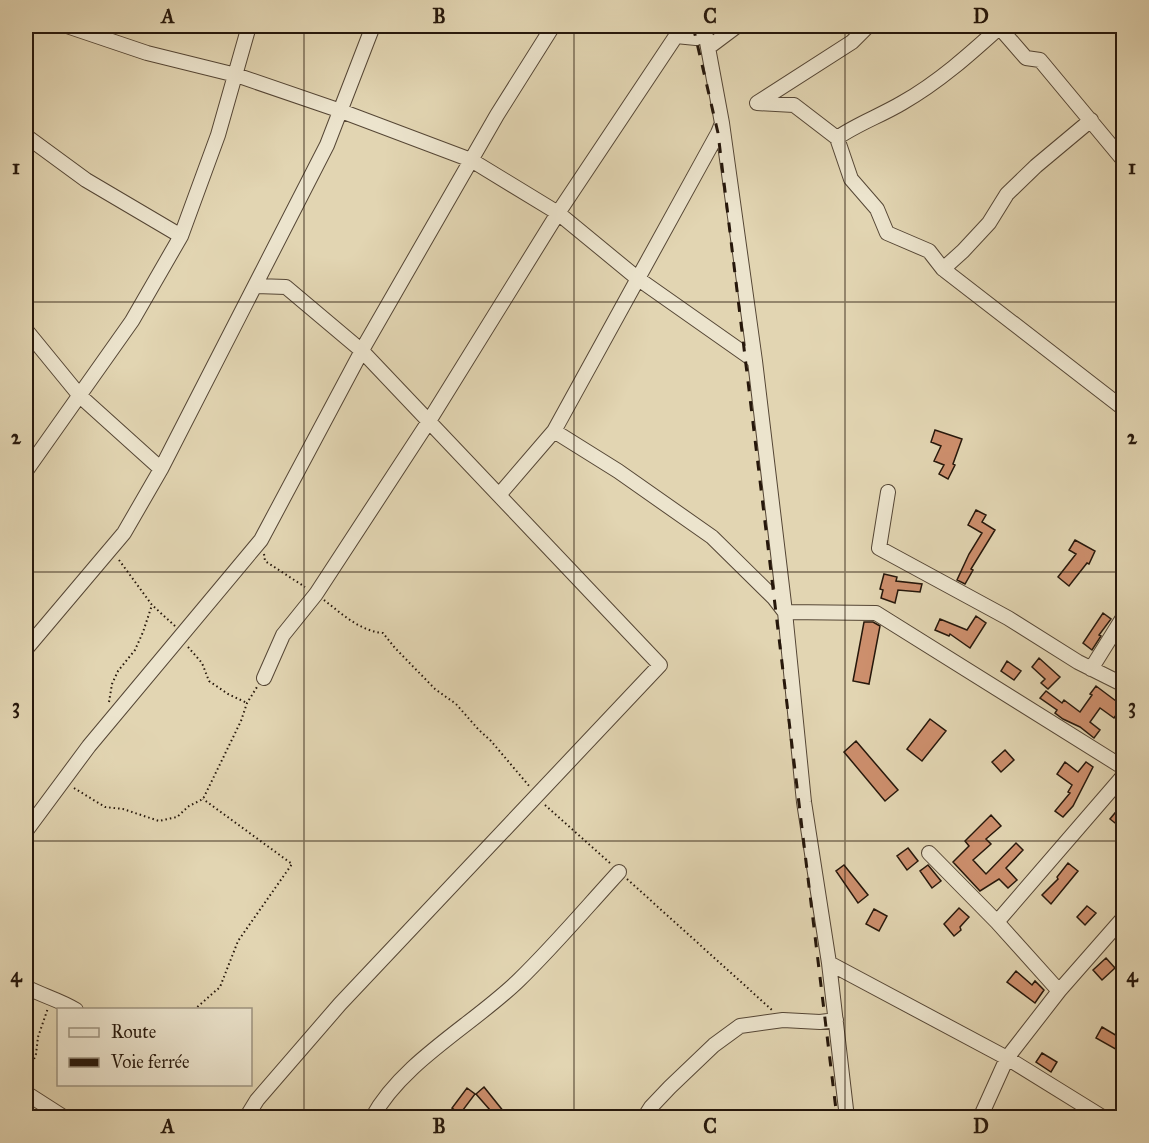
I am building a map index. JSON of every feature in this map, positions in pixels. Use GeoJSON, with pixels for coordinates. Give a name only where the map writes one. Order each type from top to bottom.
{"type":"FeatureCollection","features":[{"type":"Feature","properties":{"kind":"street"},"geometry":{"type":"LineString","coordinates":[[67,26],[147,53],[236,75],[471,160],[558,213],[637,278],[755,362]]}},
{"type":"Feature","properties":{"kind":"street"},"geometry":{"type":"LineString","coordinates":[[26,471],[132,321],[181,236],[218,135],[249,26]]}},
{"type":"Feature","properties":{"kind":"street"},"geometry":{"type":"LineString","coordinates":[[26,649],[123,533],[160,469],[327,145],[373,26]]}},
{"type":"Feature","properties":{"kind":"street"},"geometry":{"type":"LineString","coordinates":[[26,831],[111,719],[261,540],[362,351],[471,160],[553,26]]}},
{"type":"Feature","properties":{"kind":"street"},"geometry":{"type":"LineString","coordinates":[[264,678],[283,635],[316,594],[429,421],[558,213],[676,36],[696,38],[704,26],[722,123],[755,362],[785,612],[804,802],[829,963],[847,1118]]}},
{"type":"Feature","properties":{"kind":"street"},"geometry":{"type":"LineString","coordinates":[[709,47],[737,26]]}},
{"type":"Feature","properties":{"kind":"street"},"geometry":{"type":"LineString","coordinates":[[868,26],[852,42],[757,103],[794,105],[837,138],[851,179],[877,209],[887,233],[929,251],[943,269],[1124,409]]}},
{"type":"Feature","properties":{"kind":"street"},"geometry":{"type":"LineString","coordinates":[[837,138],[913,96],[960,63],[1000,26],[1026,58],[1040,60],[1124,161]]}},
{"type":"Feature","properties":{"kind":"street"},"geometry":{"type":"LineString","coordinates":[[943,269],[989,222],[1007,194],[1036,166],[1091,120]]}},
{"type":"Feature","properties":{"kind":"street"},"geometry":{"type":"LineString","coordinates":[[499,495],[554,431],[722,123]]}},
{"type":"Feature","properties":{"kind":"street"},"geometry":{"type":"LineString","coordinates":[[26,136],[86,180],[181,236]]}},
{"type":"Feature","properties":{"kind":"street"},"geometry":{"type":"LineString","coordinates":[[249,1116],[257,1100],[340,1004],[660,665],[362,351],[286,286],[256,286]]}},
{"type":"Feature","properties":{"kind":"street"},"geometry":{"type":"LineString","coordinates":[[26,330],[80,396],[160,469]]}},
{"type":"Feature","properties":{"kind":"street"},"geometry":{"type":"LineString","coordinates":[[554,431],[618,471],[712,537],[774,598],[785,612]]}},
{"type":"Feature","properties":{"kind":"street"},"geometry":{"type":"LineString","coordinates":[[888,492],[879,548],[1008,618],[1091,669],[1124,686]]}},
{"type":"Feature","properties":{"kind":"street"},"geometry":{"type":"LineString","coordinates":[[785,612],[876,613],[1124,768]]}},
{"type":"Feature","properties":{"kind":"street"},"geometry":{"type":"LineString","coordinates":[[1091,669],[1124,616]]}},
{"type":"Feature","properties":{"kind":"street"},"geometry":{"type":"LineString","coordinates":[[998,922],[1124,775]]}},
{"type":"Feature","properties":{"kind":"street"},"geometry":{"type":"LineString","coordinates":[[929,854],[998,922],[1059,991]]}},
{"type":"Feature","properties":{"kind":"street"},"geometry":{"type":"LineString","coordinates":[[372,1118],[378,1106],[424,1059],[519,980],[619,872]]}},
{"type":"Feature","properties":{"kind":"street"},"geometry":{"type":"LineString","coordinates":[[980,1118],[1007,1058],[1059,991],[1124,917]]}},
{"type":"Feature","properties":{"kind":"street"},"geometry":{"type":"LineString","coordinates":[[829,963],[1007,1058],[1095,1115]]}},
{"type":"Feature","properties":{"kind":"street"},"geometry":{"type":"LineString","coordinates":[[26,987],[41,995],[62,1000],[73,1008]]}},
{"type":"Feature","properties":{"kind":"street"},"geometry":{"type":"LineString","coordinates":[[644,1118],[651,1107],[670,1088],[714,1046],[740,1026],[783,1020],[820,1022],[836,1020]]}},
{"type":"Feature","properties":{"kind":"street"},"geometry":{"type":"LineString","coordinates":[[26,1093],[65,1118]]}},
{"type":"Feature","properties":{"kind":"path"},"geometry":{"type":"LineString","coordinates":[[261,540],[265,561],[370,632],[383,633],[435,689],[456,704],[491,741],[527,782],[536,797],[783,1020]]}},
{"type":"Feature","properties":{"kind":"path"},"geometry":{"type":"LineString","coordinates":[[111,719],[108,709],[112,684],[118,671],[135,650],[152,605]]}},
{"type":"Feature","properties":{"kind":"path"},"geometry":{"type":"LineString","coordinates":[[63,780],[105,807],[123,809],[159,821],[177,817],[189,806],[203,799],[241,722],[247,703],[264,678]]}},
{"type":"Feature","properties":{"kind":"path"},"geometry":{"type":"LineString","coordinates":[[196,1008],[220,987],[238,941],[292,864],[203,799]]}},
{"type":"Feature","properties":{"kind":"path"},"geometry":{"type":"LineString","coordinates":[[26,1080],[36,1054],[38,1037],[51,997]]}},
{"type":"Feature","properties":{"kind":"building"},"geometry":{"type":"Polygon","coordinates":[[[935,430],[962,439],[953,464],[955,465],[948,479],[939,474],[944,465],[934,461],[941,446],[931,442],[935,430]]]}},
{"type":"Feature","properties":{"kind":"building"},"geometry":{"type":"Polygon","coordinates":[[[976,510],[986,515],[982,522],[995,530],[971,569],[973,570],[965,584],[957,580],[982,533],[968,525],[976,510]]]}},
{"type":"Feature","properties":{"kind":"building"},"geometry":{"type":"Polygon","coordinates":[[[1075,540],[1095,551],[1089,564],[1087,563],[1069,586],[1058,577],[1076,554],[1069,550],[1075,540]]]}},
{"type":"Feature","properties":{"kind":"building"},"geometry":{"type":"Polygon","coordinates":[[[884,574],[897,577],[896,581],[922,584],[920,592],[898,590],[895,603],[881,598],[883,590],[880,589],[884,574]]]}},
{"type":"Feature","properties":{"kind":"building"},"geometry":{"type":"Polygon","coordinates":[[[1103,613],[1111,619],[1099,635],[1101,636],[1092,650],[1083,643],[1103,613]]]}},
{"type":"Feature","properties":{"kind":"building"},"geometry":{"type":"Polygon","coordinates":[[[976,616],[986,623],[970,648],[950,634],[949,636],[935,630],[940,619],[967,630],[976,616]]]}},
{"type":"Feature","properties":{"kind":"building"},"geometry":{"type":"Polygon","coordinates":[[[864,622],[873,622],[880,626],[869,684],[853,681],[864,622]]]}},
{"type":"Feature","properties":{"kind":"building"},"geometry":{"type":"Polygon","coordinates":[[[1039,658],[1060,677],[1048,689],[1041,683],[1045,679],[1032,667],[1039,658]]]}},
{"type":"Feature","properties":{"kind":"building"},"geometry":{"type":"Polygon","coordinates":[[[1007,661],[1021,671],[1014,680],[1001,671],[1007,661]]]}},
{"type":"Feature","properties":{"kind":"building"},"geometry":{"type":"Polygon","coordinates":[[[1096,686],[1120,704],[1118,706],[1121,708],[1114,718],[1100,708],[1090,722],[1100,730],[1094,738],[1080,727],[1063,719],[1055,713],[1057,710],[1040,698],[1046,691],[1062,703],[1064,700],[1080,712],[1096,686]]]}},
{"type":"Feature","properties":{"kind":"building"},"geometry":{"type":"Polygon","coordinates":[[[930,719],[946,731],[922,761],[907,749],[930,719]]]}},
{"type":"Feature","properties":{"kind":"building"},"geometry":{"type":"Polygon","coordinates":[[[856,741],[898,790],[885,801],[844,752],[856,741]]]}},
{"type":"Feature","properties":{"kind":"building"},"geometry":{"type":"Polygon","coordinates":[[[1005,750],[1014,760],[1001,772],[992,762],[1005,750]]]}},
{"type":"Feature","properties":{"kind":"building"},"geometry":{"type":"Polygon","coordinates":[[[1065,762],[1078,772],[1086,762],[1093,767],[1073,806],[1063,817],[1055,811],[1070,793],[1068,792],[1072,785],[1057,774],[1065,762]]]}},
{"type":"Feature","properties":{"kind":"building"},"geometry":{"type":"Polygon","coordinates":[[[1124,802],[1124,830],[1110,819],[1124,802]]]}},
{"type":"Feature","properties":{"kind":"building"},"geometry":{"type":"Polygon","coordinates":[[[991,815],[1001,826],[986,839],[991,844],[973,860],[986,874],[1016,843],[1023,850],[1006,868],[1017,880],[1008,888],[999,879],[980,891],[953,862],[969,846],[965,841],[991,815]]]}},
{"type":"Feature","properties":{"kind":"building"},"geometry":{"type":"Polygon","coordinates":[[[908,848],[918,861],[907,870],[897,856],[908,848]]]}},
{"type":"Feature","properties":{"kind":"building"},"geometry":{"type":"Polygon","coordinates":[[[1068,863],[1078,871],[1051,904],[1042,895],[1058,879],[1057,877],[1068,863]]]}},
{"type":"Feature","properties":{"kind":"building"},"geometry":{"type":"Polygon","coordinates":[[[844,865],[868,895],[858,903],[836,871],[844,865]]]}},
{"type":"Feature","properties":{"kind":"building"},"geometry":{"type":"Polygon","coordinates":[[[928,865],[941,881],[932,888],[920,871],[928,865]]]}},
{"type":"Feature","properties":{"kind":"building"},"geometry":{"type":"Polygon","coordinates":[[[1087,906],[1096,913],[1085,925],[1077,917],[1087,906]]]}},
{"type":"Feature","properties":{"kind":"building"},"geometry":{"type":"Polygon","coordinates":[[[959,908],[969,917],[954,936],[944,924],[959,908]]]}},
{"type":"Feature","properties":{"kind":"building"},"geometry":{"type":"Polygon","coordinates":[[[874,909],[887,916],[879,931],[866,924],[874,909]]]}},
{"type":"Feature","properties":{"kind":"building"},"geometry":{"type":"Polygon","coordinates":[[[1106,958],[1115,968],[1102,980],[1093,970],[1106,958]]]}},
{"type":"Feature","properties":{"kind":"building"},"geometry":{"type":"Polygon","coordinates":[[[1016,971],[1032,985],[1035,981],[1044,990],[1035,1003],[1007,982],[1016,971]]]}},
{"type":"Feature","properties":{"kind":"building"},"geometry":{"type":"Polygon","coordinates":[[[1102,1027],[1124,1040],[1119,1051],[1096,1038],[1102,1027]]]}},
{"type":"Feature","properties":{"kind":"building"},"geometry":{"type":"Polygon","coordinates":[[[1042,1053],[1057,1062],[1051,1072],[1036,1062],[1042,1053]]]}},
{"type":"Feature","properties":{"kind":"building"},"geometry":{"type":"Polygon","coordinates":[[[484,1087],[504,1112],[497,1118],[476,1094],[484,1087]]]}},
{"type":"Feature","properties":{"kind":"building"},"geometry":{"type":"Polygon","coordinates":[[[467,1088],[475,1094],[460,1114],[452,1108],[467,1088]]]}},
{"type":"Feature","properties":{"kind":"railway"},"geometry":{"type":"LineString","coordinates":[[693,26],[718,133],[837,1118]]}}]}
